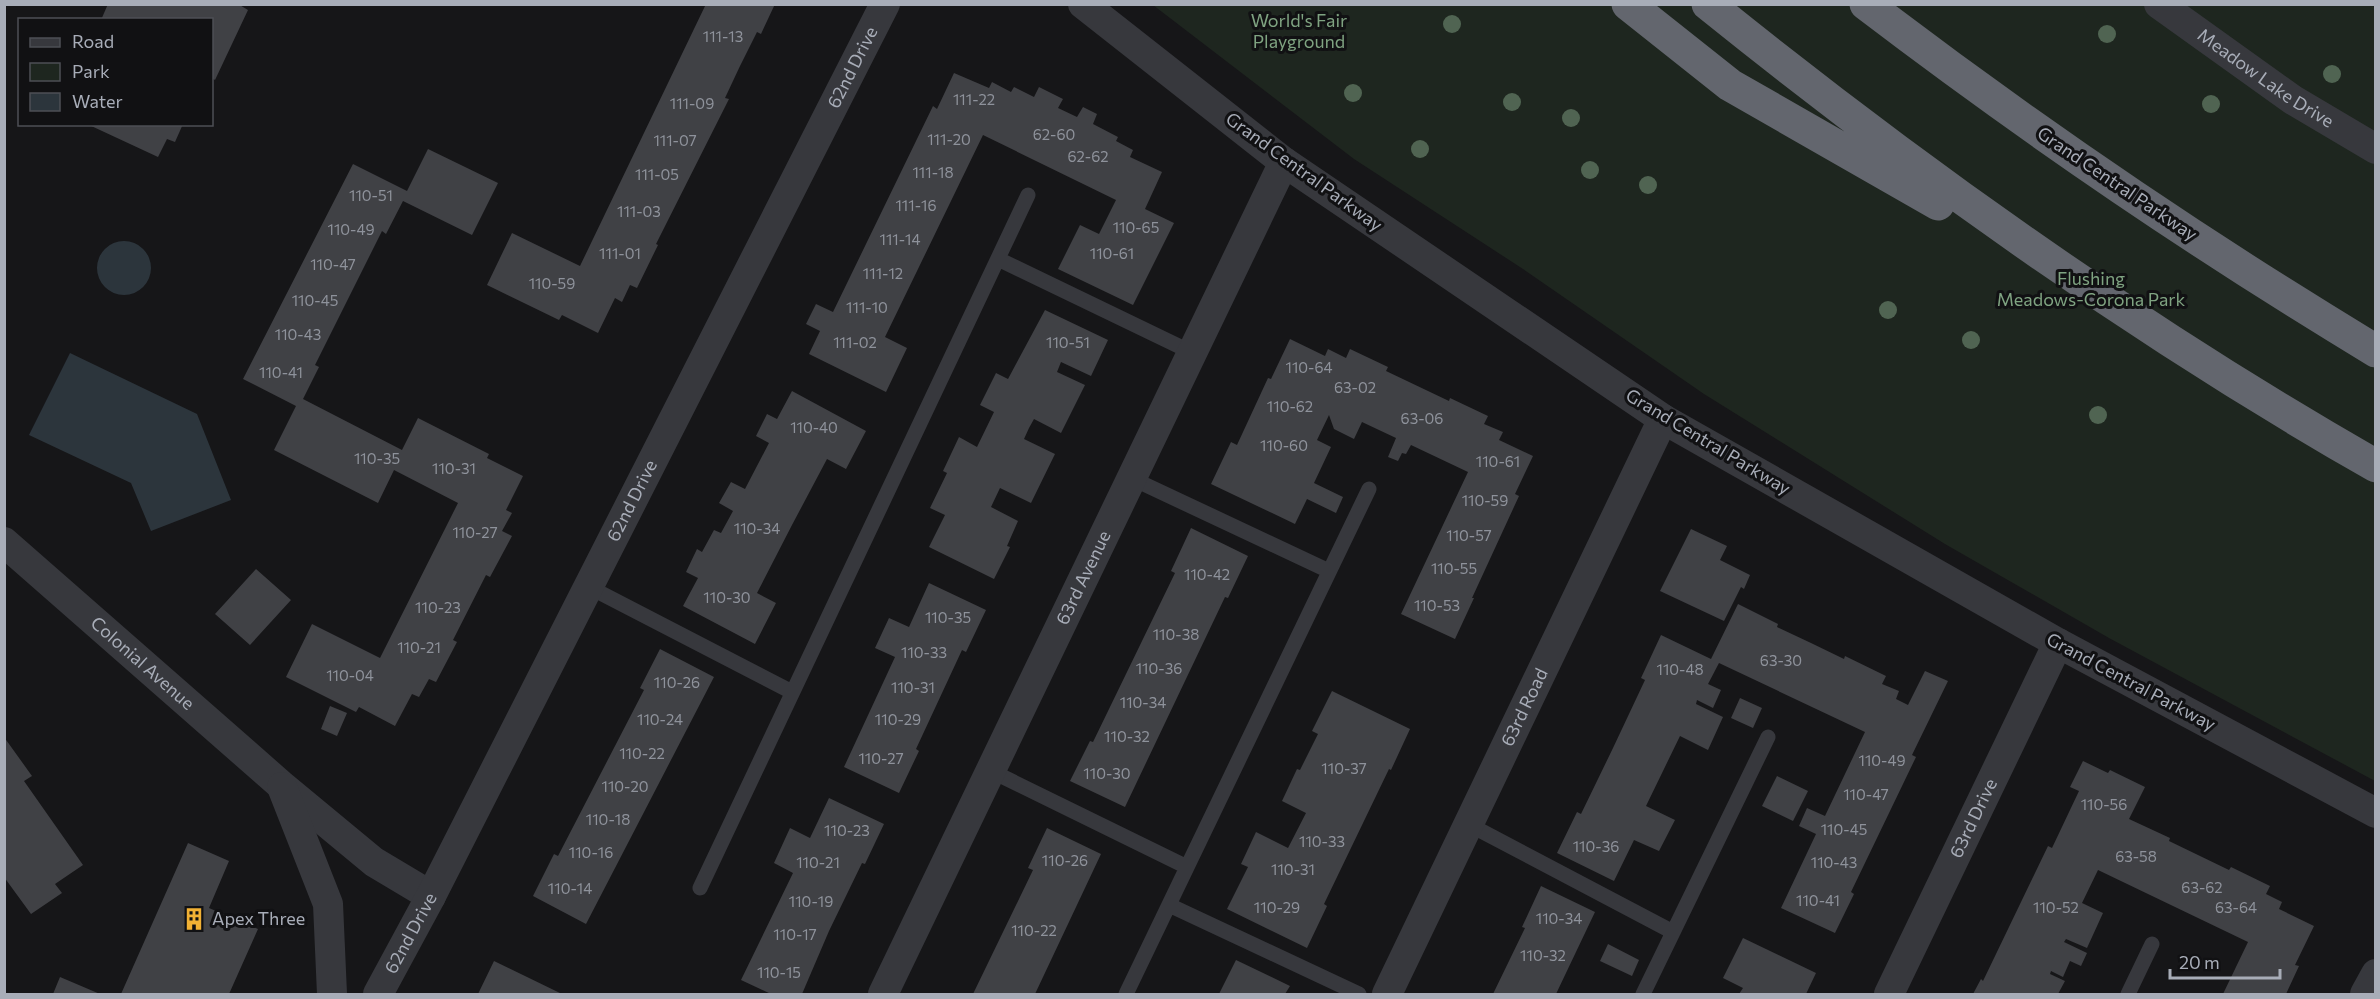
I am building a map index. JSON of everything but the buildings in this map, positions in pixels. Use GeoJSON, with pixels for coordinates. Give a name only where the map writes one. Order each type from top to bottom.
{"type":"FeatureCollection","features":[{"type":"Feature","properties":{"kind":"highway"},"geometry":{"type":"LineString","coordinates":[[1628,4],[1730,85],[2122,309]]}},
{"type":"Feature","properties":{"kind":"highway"},"geometry":{"type":"LineString","coordinates":[[1708,4],[1794,74],[1901,154],[2122,309],[2235,381],[2376,466]]}},
{"type":"Feature","properties":{"kind":"highway","name":"Grand Central Parkway"},"geometry":{"type":"LineString","coordinates":[[1866,4],[2005,107],[2123,189],[2280,293],[2376,351]]}},
{"type":"Feature","properties":{"kind":"street","name":"62nd Drive"},"geometry":{"type":"LineString","coordinates":[[378,994],[431,896],[885,4]]}},
{"type":"Feature","properties":{"kind":"street","name":"Grand Central Parkway"},"geometry":{"type":"LineString","coordinates":[[1083,4],[1284,162],[1663,419],[2058,643],[2376,813]]}},
{"type":"Feature","properties":{"kind":"street","name":"Meadow Lake Drive"},"geometry":{"type":"LineString","coordinates":[[2159,4],[2293,100],[2376,149]]}},
{"type":"Feature","properties":{"kind":"street","name":"63rd Avenue"},"geometry":{"type":"LineString","coordinates":[[884,994],[1284,162]]}},
{"type":"Feature","properties":{"kind":"street","name":"63rd Road"},"geometry":{"type":"LineString","coordinates":[[1387,994],[1663,419]]}},
{"type":"Feature","properties":{"kind":"street","name":"Colonial Avenue"},"geometry":{"type":"LineString","coordinates":[[4,542],[281,785],[374,862],[431,896]]}},
{"type":"Feature","properties":{"kind":"street","name":"63rd Drive"},"geometry":{"type":"LineString","coordinates":[[1889,994],[2058,643]]}},
{"type":"Feature","properties":{"kind":"street","name":"Colonial Avenue"},"geometry":{"type":"LineString","coordinates":[[281,785],[328,904],[332,994]]}},
{"type":"Feature","properties":{"kind":"street"},"geometry":{"type":"LineString","coordinates":[[2365,994],[2376,974]]}},
{"type":"Feature","properties":{"kind":"lane"},"geometry":{"type":"LineString","coordinates":[[700,888],[1028,195]]}},
{"type":"Feature","properties":{"kind":"lane"},"geometry":{"type":"LineString","coordinates":[[998,259],[1191,352]]}},
{"type":"Feature","properties":{"kind":"lane"},"geometry":{"type":"LineString","coordinates":[[1131,478],[1329,571]]}},
{"type":"Feature","properties":{"kind":"lane"},"geometry":{"type":"LineString","coordinates":[[1126,994],[1369,489]]}},
{"type":"Feature","properties":{"kind":"lane"},"geometry":{"type":"LineString","coordinates":[[589,586],[792,692]]}},
{"type":"Feature","properties":{"kind":"lane"},"geometry":{"type":"LineString","coordinates":[[1643,994],[1768,737]]}},
{"type":"Feature","properties":{"kind":"lane"},"geometry":{"type":"LineString","coordinates":[[991,771],[1187,867]]}},
{"type":"Feature","properties":{"kind":"lane"},"geometry":{"type":"LineString","coordinates":[[1468,824],[1673,932]]}},
{"type":"Feature","properties":{"kind":"lane"},"geometry":{"type":"LineString","coordinates":[[1169,905],[1359,994]]}},
{"type":"Feature","properties":{"kind":"lane"},"geometry":{"type":"LineString","coordinates":[[2128,994],[2152,944]]}},
{"type":"Feature","properties":{"kind":"green space","name":"Flushing Meadows-Corona Park"},"geometry":{"type":"Polygon","coordinates":[[[1153,5],[2375,5],[2375,781],[2109,638],[1945,544],[1704,394],[1523,269],[1354,159],[1153,5]]]}},
{"type":"Feature","properties":{"kind":"water"},"geometry":{"type":"Polygon","coordinates":[[[124,241],[134,243],[143,249],[149,258],[151,268],[149,278],[143,287],[134,293],[124,295],[114,293],[105,287],[99,278],[97,268],[99,258],[105,249],[114,243],[124,241]]]}},
{"type":"Feature","properties":{"kind":"water"},"geometry":{"type":"Polygon","coordinates":[[[70,353],[197,414],[231,500],[151,531],[131,483],[29,435],[70,353]]]}},
{"type":"Feature","properties":{"kind":"place","name":"Apex Three"},"geometry":{"type":"Point","coordinates":[194,919]}},
{"type":"Feature","properties":{"kind":"park label","name":"World's Fair Playground"},"geometry":{"type":"Point","coordinates":[1299,31]}}]}
